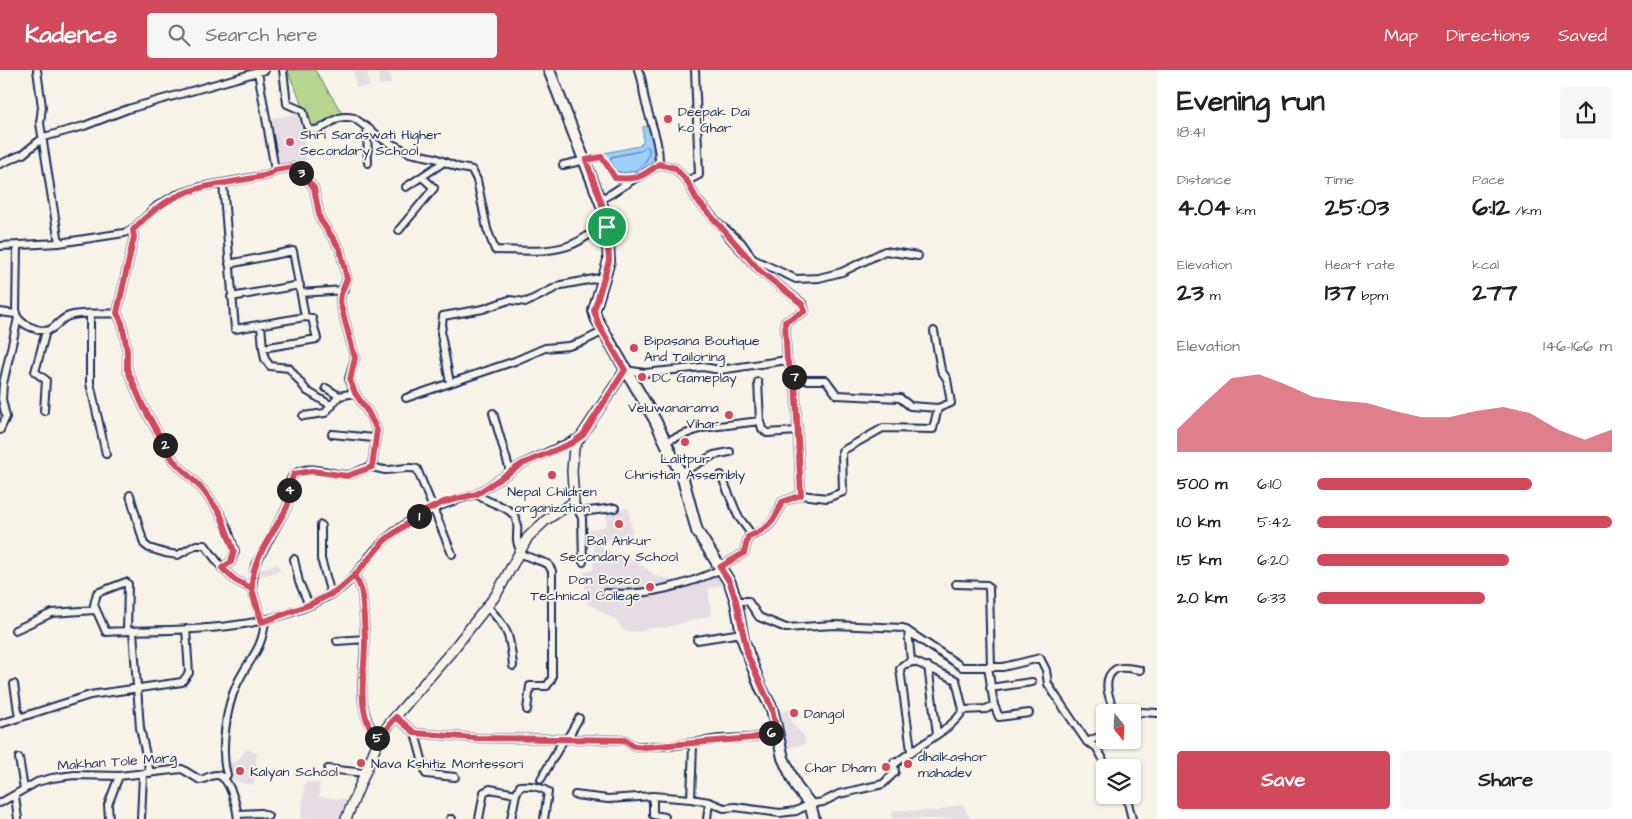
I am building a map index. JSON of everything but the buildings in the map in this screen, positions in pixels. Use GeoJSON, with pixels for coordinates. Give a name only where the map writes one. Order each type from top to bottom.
{"type":"FeatureCollection","features":[{"type":"Feature","properties":{"kind":"main road"},"geometry":{"type":"LineString","coordinates":[[549,70],[586,160],[600,199],[607,227],[609,261],[606,277],[594,311],[602,332],[666,441],[680,473],[697,531],[730,583],[736,601],[748,656],[772,709],[788,771],[797,788],[810,804],[814,819]]}},
{"type":"Feature","properties":{"kind":"main road"},"geometry":{"type":"LineString","coordinates":[[346,819],[378,739],[488,606],[519,551],[546,520],[574,502],[572,471],[574,447],[625,370]]}},
{"type":"Feature","properties":{"kind":"street"},"geometry":{"type":"LineString","coordinates":[[37,70],[42,107],[40,124],[44,137],[59,242]]}},
{"type":"Feature","properties":{"kind":"street"},"geometry":{"type":"LineString","coordinates":[[283,70],[287,104],[303,111],[310,130],[315,130],[342,116],[354,118],[384,140],[410,153],[472,170],[475,174],[487,229],[495,250],[566,247],[580,241],[598,228],[607,227]]}},
{"type":"Feature","properties":{"kind":"street"},"geometry":{"type":"LineString","coordinates":[[600,199],[613,195],[659,164],[660,152],[645,100],[642,77],[638,70]]}},
{"type":"Feature","properties":{"kind":"street"},"geometry":{"type":"LineString","coordinates":[[687,181],[699,175],[695,70]]}},
{"type":"Feature","properties":{"kind":"street"},"geometry":{"type":"LineString","coordinates":[[0,164],[23,154],[44,137],[261,71],[275,170]]}},
{"type":"Feature","properties":{"kind":"street"},"geometry":{"type":"LineString","coordinates":[[367,128],[368,162]]}},
{"type":"Feature","properties":{"kind":"street"},"geometry":{"type":"LineString","coordinates":[[563,165],[602,157],[615,178],[633,180]]}},
{"type":"Feature","properties":{"kind":"street"},"geometry":{"type":"LineString","coordinates":[[406,187],[444,162]]}},
{"type":"Feature","properties":{"kind":"street"},"geometry":{"type":"LineString","coordinates":[[659,164],[675,168],[687,181],[697,200],[760,271],[802,304],[805,311],[785,322],[787,360],[795,380],[801,495]]}},
{"type":"Feature","properties":{"kind":"street"},"geometry":{"type":"LineString","coordinates":[[0,246],[59,242],[124,233],[133,230],[157,206],[176,196],[223,183],[268,175],[275,170],[293,167],[303,174],[314,188],[320,219],[340,249],[347,279],[340,302],[355,358],[350,380],[355,393],[375,425],[372,467]]}},
{"type":"Feature","properties":{"kind":"street"},"geometry":{"type":"LineString","coordinates":[[399,230],[434,188],[422,176]]}},
{"type":"Feature","properties":{"kind":"street"},"geometry":{"type":"LineString","coordinates":[[223,183],[235,329],[305,317],[312,318],[318,339],[263,348]]}},
{"type":"Feature","properties":{"kind":"street"},"geometry":{"type":"LineString","coordinates":[[720,225],[741,242],[753,258],[796,279],[820,278],[842,272],[885,251],[918,256]]}},
{"type":"Feature","properties":{"kind":"street"},"geometry":{"type":"LineString","coordinates":[[133,230],[134,237],[117,313],[122,323],[127,350],[127,369],[143,406],[173,460],[203,490],[228,530],[234,551],[231,562],[222,568]]}},
{"type":"Feature","properties":{"kind":"street"},"geometry":{"type":"LineString","coordinates":[[0,430],[6,417],[2,399],[3,384],[17,316],[17,246]]}},
{"type":"Feature","properties":{"kind":"street"},"geometry":{"type":"LineString","coordinates":[[229,264],[293,251],[305,317]]}},
{"type":"Feature","properties":{"kind":"street"},"geometry":{"type":"LineString","coordinates":[[450,383],[441,334],[443,316],[483,309],[510,300],[527,302],[561,285],[606,277]]}},
{"type":"Feature","properties":{"kind":"street"},"geometry":{"type":"LineString","coordinates":[[231,297],[300,285]]}},
{"type":"Feature","properties":{"kind":"street"},"geometry":{"type":"LineString","coordinates":[[301,293],[344,290]]}},
{"type":"Feature","properties":{"kind":"street"},"geometry":{"type":"LineString","coordinates":[[0,312],[17,316],[26,325],[46,331],[53,328],[60,320],[78,314],[117,313]]}},
{"type":"Feature","properties":{"kind":"street"},"geometry":{"type":"LineString","coordinates":[[90,314],[90,383],[106,454]]}},
{"type":"Feature","properties":{"kind":"street"},"geometry":{"type":"LineString","coordinates":[[261,325],[265,359],[270,366],[289,368],[307,390],[332,406]]}},
{"type":"Feature","properties":{"kind":"street"},"geometry":{"type":"LineString","coordinates":[[44,411],[46,380],[44,376],[37,375],[36,372],[46,331]]}},
{"type":"Feature","properties":{"kind":"street"},"geometry":{"type":"LineString","coordinates":[[795,380],[826,380],[837,396],[900,398],[910,406],[938,408],[951,403],[947,379],[941,370],[934,331]]}},
{"type":"Feature","properties":{"kind":"street"},"geometry":{"type":"LineString","coordinates":[[406,398],[515,362],[545,348],[569,346],[602,332]]}},
{"type":"Feature","properties":{"kind":"street"},"geometry":{"type":"LineString","coordinates":[[625,370],[645,373],[703,367],[720,370],[787,360]]}},
{"type":"Feature","properties":{"kind":"street"},"geometry":{"type":"LineString","coordinates":[[758,382],[762,429],[767,433],[797,431]]}},
{"type":"Feature","properties":{"kind":"street"},"geometry":{"type":"LineString","coordinates":[[326,388],[339,396],[355,393]]}},
{"type":"Feature","properties":{"kind":"street"},"geometry":{"type":"LineString","coordinates":[[302,416],[321,414],[328,411],[339,396]]}},
{"type":"Feature","properties":{"kind":"street"},"geometry":{"type":"LineString","coordinates":[[606,593],[623,595],[645,593],[706,576],[721,568],[744,553],[748,537],[761,532],[775,520],[782,502],[801,495],[827,498],[843,492],[842,452],[883,428],[933,429],[938,408]]}},
{"type":"Feature","properties":{"kind":"street"},"geometry":{"type":"LineString","coordinates":[[493,413],[510,471]]}},
{"type":"Feature","properties":{"kind":"street"},"geometry":{"type":"LineString","coordinates":[[666,441],[702,428],[760,421]]}},
{"type":"Feature","properties":{"kind":"street"},"geometry":{"type":"LineString","coordinates":[[332,434],[374,438]]}},
{"type":"Feature","properties":{"kind":"street"},"geometry":{"type":"LineString","coordinates":[[141,819],[146,774],[140,728],[138,688],[130,631],[128,584],[126,582],[97,593],[94,605],[95,610],[106,632],[130,631],[186,629],[220,629],[264,621],[309,605],[331,594],[354,576],[385,540],[433,507],[477,494],[510,471],[535,457],[572,443],[583,435]]}},
{"type":"Feature","properties":{"kind":"street"},"geometry":{"type":"LineString","coordinates":[[680,473],[714,455],[730,452]]}},
{"type":"Feature","properties":{"kind":"street"},"geometry":{"type":"LineString","coordinates":[[268,816],[261,813],[238,816],[230,788],[224,780],[227,775],[223,755],[232,700],[244,671],[261,646],[264,621],[252,589],[258,559],[289,502],[290,482],[294,474],[312,471],[347,476],[372,467],[387,470],[410,467],[417,469],[452,554]]}},
{"type":"Feature","properties":{"kind":"street"},"geometry":{"type":"LineString","coordinates":[[721,475],[738,516],[752,535]]}},
{"type":"Feature","properties":{"kind":"street"},"geometry":{"type":"LineString","coordinates":[[477,494],[514,515],[517,524],[519,551],[548,564],[552,571],[552,678],[547,686],[530,686],[527,710]]}},
{"type":"Feature","properties":{"kind":"street"},"geometry":{"type":"LineString","coordinates":[[130,495],[144,544],[149,548],[178,555],[196,544],[205,545],[222,568],[235,580],[252,589]]}},
{"type":"Feature","properties":{"kind":"street"},"geometry":{"type":"LineString","coordinates":[[574,502],[580,512],[583,562]]}},
{"type":"Feature","properties":{"kind":"street"},"geometry":{"type":"LineString","coordinates":[[580,512],[615,508]]}},
{"type":"Feature","properties":{"kind":"street"},"geometry":{"type":"LineString","coordinates":[[321,526],[321,559],[331,594]]}},
{"type":"Feature","properties":{"kind":"street"},"geometry":{"type":"LineString","coordinates":[[294,559],[299,582],[309,605]]}},
{"type":"Feature","properties":{"kind":"street"},"geometry":{"type":"LineString","coordinates":[[354,576],[362,589],[364,639],[363,709],[367,724],[378,739]]}},
{"type":"Feature","properties":{"kind":"street"},"geometry":{"type":"LineString","coordinates":[[956,584],[987,585],[989,588],[990,688],[994,706],[999,717],[1029,713]]}},
{"type":"Feature","properties":{"kind":"street"},"geometry":{"type":"LineString","coordinates":[[736,601],[748,601],[759,617],[786,628],[834,625],[893,627],[908,631],[962,667],[1003,667],[1040,658],[1046,670],[1048,684],[1087,742],[1096,747],[1102,759]]}},
{"type":"Feature","properties":{"kind":"street"},"geometry":{"type":"LineString","coordinates":[[488,606],[510,636],[513,666]]}},
{"type":"Feature","properties":{"kind":"street"},"geometry":{"type":"LineString","coordinates":[[15,630],[52,613],[95,610]]}},
{"type":"Feature","properties":{"kind":"street"},"geometry":{"type":"LineString","coordinates":[[0,724],[90,695],[175,684],[185,679],[189,664],[186,629]]}},
{"type":"Feature","properties":{"kind":"street"},"geometry":{"type":"LineString","coordinates":[[908,631],[913,662]]}},
{"type":"Feature","properties":{"kind":"street"},"geometry":{"type":"LineString","coordinates":[[697,640],[742,633]]}},
{"type":"Feature","properties":{"kind":"street"},"geometry":{"type":"LineString","coordinates":[[337,641],[364,639]]}},
{"type":"Feature","properties":{"kind":"street"},"geometry":{"type":"LineString","coordinates":[[575,795],[608,799],[653,796],[691,799],[709,802],[724,808],[735,807],[780,813],[796,811],[810,804],[823,802],[839,794],[883,784],[895,772],[894,763],[956,720],[963,710],[956,680],[928,666],[913,662],[903,665],[900,669],[912,750]]}},
{"type":"Feature","properties":{"kind":"street"},"geometry":{"type":"LineString","coordinates":[[928,666],[937,734]]}},
{"type":"Feature","properties":{"kind":"street"},"geometry":{"type":"LineString","coordinates":[[1111,704],[1106,686],[1113,672],[1119,668],[1140,670]]}},
{"type":"Feature","properties":{"kind":"street"},"geometry":{"type":"LineString","coordinates":[[990,688],[1032,682]]}},
{"type":"Feature","properties":{"kind":"street"},"geometry":{"type":"LineString","coordinates":[[14,684],[19,718]]}},
{"type":"Feature","properties":{"kind":"street"},"geometry":{"type":"LineString","coordinates":[[963,710],[986,709],[994,706]]}},
{"type":"Feature","properties":{"kind":"street"},"geometry":{"type":"LineString","coordinates":[[1141,712],[1157,713]]}},
{"type":"Feature","properties":{"kind":"street"},"geometry":{"type":"LineString","coordinates":[[396,717],[415,733],[426,774],[455,777]]}},
{"type":"Feature","properties":{"kind":"street"},"geometry":{"type":"LineString","coordinates":[[541,779],[579,718]]}},
{"type":"Feature","properties":{"kind":"street"},"geometry":{"type":"LineString","coordinates":[[415,733],[474,738],[625,740],[634,746],[646,747],[692,744],[720,739],[752,738],[777,732]]}},
{"type":"Feature","properties":{"kind":"street"},"geometry":{"type":"LineString","coordinates":[[1087,742],[1096,738]]}},
{"type":"Feature","properties":{"kind":"street"},"geometry":{"type":"LineString","coordinates":[[691,799],[692,744]]}},
{"type":"Feature","properties":{"kind":"street"},"geometry":{"type":"LineString","coordinates":[[19,758],[24,789]]}},
{"type":"Feature","properties":{"kind":"street","name":"Makhan Tole Marg"},"geometry":{"type":"LineString","coordinates":[[0,803],[38,782],[52,778],[119,776],[182,769],[200,780],[215,775],[224,780]]}},
{"type":"Feature","properties":{"kind":"street"},"geometry":{"type":"LineString","coordinates":[[328,769],[365,774]]}},
{"type":"Feature","properties":{"kind":"street"},"geometry":{"type":"LineString","coordinates":[[109,819],[108,805],[119,776]]}},
{"type":"Feature","properties":{"kind":"street"},"geometry":{"type":"LineString","coordinates":[[511,819],[516,794],[520,786],[535,786],[548,792],[544,819]]}},
{"type":"Feature","properties":{"kind":"street"},"geometry":{"type":"LineString","coordinates":[[479,819],[486,790],[516,794]]}},
{"type":"Feature","properties":{"kind":"street"},"geometry":{"type":"LineString","coordinates":[[15,796],[18,819]]}},
{"type":"Feature","properties":{"kind":"street"},"geometry":{"type":"LineString","coordinates":[[653,796],[653,815],[665,817]]}},
{"type":"Feature","properties":{"kind":"street"},"geometry":{"type":"LineString","coordinates":[[707,819],[709,802]]}},
{"type":"Feature","properties":{"kind":"street"},"geometry":{"type":"LineString","coordinates":[[1128,804],[1132,819]]}},
{"type":"Feature","properties":{"kind":"shaded area"},"geometry":{"type":"Polygon","coordinates":[[[353,70],[367,70],[369,87],[356,87],[353,70]]]}},
{"type":"Feature","properties":{"kind":"shaded area"},"geometry":{"type":"Polygon","coordinates":[[[378,70],[390,70],[391,84],[379,85],[378,70]]]}},
{"type":"Feature","properties":{"kind":"shaded area","name":"Shri Saraswati Higher Secondary School"},"geometry":{"type":"Polygon","coordinates":[[[300,114],[307,160],[278,164],[272,118],[300,114]]]}},
{"type":"Feature","properties":{"kind":"shaded area","name":"Bal Ankur Secondary School"},"geometry":{"type":"Polygon","coordinates":[[[629,508],[632,533],[591,544],[590,530],[606,526],[607,513],[615,512],[614,509],[629,508]]]}},
{"type":"Feature","properties":{"kind":"shaded area","name":"Don Bosco Technical College"},"geometry":{"type":"Polygon","coordinates":[[[594,544],[600,544],[603,548],[645,567],[654,575],[674,581],[699,580],[717,575],[722,585],[708,589],[712,615],[668,627],[649,628],[640,632],[624,631],[616,620],[587,603],[584,572],[593,570],[594,544]]]}},
{"type":"Feature","properties":{"kind":"shaded area"},"geometry":{"type":"Polygon","coordinates":[[[278,564],[280,571],[259,577],[259,569],[278,564]]]}},
{"type":"Feature","properties":{"kind":"shaded area"},"geometry":{"type":"Polygon","coordinates":[[[792,709],[791,722],[804,736],[806,744],[784,749],[776,714],[792,709]]]}},
{"type":"Feature","properties":{"kind":"shaded area","name":"Kalyan School"},"geometry":{"type":"Polygon","coordinates":[[[247,749],[257,753],[254,784],[245,784],[228,778],[224,764],[237,761],[247,749]]]}},
{"type":"Feature","properties":{"kind":"shaded area"},"geometry":{"type":"Polygon","coordinates":[[[305,782],[320,783],[319,797],[352,800],[345,819],[301,819],[305,782]]]}},
{"type":"Feature","properties":{"kind":"shaded area"},"geometry":{"type":"Polygon","coordinates":[[[963,805],[972,819],[892,819],[892,812],[895,810],[938,811],[952,806],[963,805]]]}},
{"type":"Feature","properties":{"kind":"green space"},"geometry":{"type":"Polygon","coordinates":[[[287,70],[315,70],[342,113],[312,126],[287,70]]]}},
{"type":"Feature","properties":{"kind":"water"},"geometry":{"type":"Polygon","coordinates":[[[649,126],[654,148],[651,165],[639,175],[616,177],[603,157],[604,153],[639,146],[643,142],[643,127],[649,126]]]}},
{"type":"Feature","properties":{"kind":"place","name":"Deepak Dai ko Ghar"},"geometry":{"type":"Point","coordinates":[668,119]}},
{"type":"Feature","properties":{"kind":"place","name":"Shri Saraswati Higher Secondary School"},"geometry":{"type":"Point","coordinates":[290,142]}},
{"type":"Feature","properties":{"kind":"place","name":"Bipasana Boutique And Tailoring"},"geometry":{"type":"Point","coordinates":[634,348]}},
{"type":"Feature","properties":{"kind":"place","name":"DC Gameplay"},"geometry":{"type":"Point","coordinates":[642,377]}},
{"type":"Feature","properties":{"kind":"place","name":"Veluwanarama Vihar"},"geometry":{"type":"Point","coordinates":[729,415]}},
{"type":"Feature","properties":{"kind":"place","name":"Lalitpur Christian Assembly"},"geometry":{"type":"Point","coordinates":[685,442]}},
{"type":"Feature","properties":{"kind":"place","name":"Nepal Children organization"},"geometry":{"type":"Point","coordinates":[552,475]}},
{"type":"Feature","properties":{"kind":"place","name":"Bal Ankur Secondary School"},"geometry":{"type":"Point","coordinates":[619,524]}},
{"type":"Feature","properties":{"kind":"place","name":"Don Bosco Technical College"},"geometry":{"type":"Point","coordinates":[650,587]}},
{"type":"Feature","properties":{"kind":"place","name":"Dangol"},"geometry":{"type":"Point","coordinates":[794,713]}},
{"type":"Feature","properties":{"kind":"place","name":"Nava Kshitiz Montessori"},"geometry":{"type":"Point","coordinates":[361,763]}},
{"type":"Feature","properties":{"kind":"place","name":"dhalkashor mahadev"},"geometry":{"type":"Point","coordinates":[908,764]}},
{"type":"Feature","properties":{"kind":"place","name":"Char Dham"},"geometry":{"type":"Point","coordinates":[886,767]}},
{"type":"Feature","properties":{"kind":"place","name":"Kalyan School"},"geometry":{"type":"Point","coordinates":[240,771]}},
{"type":"Feature","properties":{"kind":"route"},"geometry":{"type":"LineString","coordinates":[[607,227],[606,216],[586,160],[602,157],[615,178],[633,180],[644,175],[659,164],[675,168],[687,181],[697,200],[729,238],[760,271],[802,304],[805,311],[785,322],[787,360],[795,380],[801,495],[782,502],[775,520],[761,532],[748,537],[744,553],[720,567],[730,583],[736,601],[748,656],[772,709],[777,732],[752,738],[720,739],[692,744],[646,747],[634,746],[625,740],[474,738],[415,733],[396,717],[378,739],[367,724],[363,709],[362,679],[365,642],[363,595],[360,583],[354,576],[346,585],[337,591],[309,605],[299,609],[262,622],[253,595],[252,589],[255,566],[277,522],[287,507],[290,497],[290,482],[294,474],[312,471],[347,476],[372,467],[372,449],[377,430],[355,393],[350,380],[355,358],[340,302],[347,279],[346,273],[340,249],[320,219],[314,188],[303,174],[293,167],[287,167],[275,170],[268,175],[201,187],[176,196],[157,206],[133,230],[134,237],[117,313],[122,323],[127,350],[127,369],[143,406],[173,460],[203,490],[220,513],[233,543],[234,551],[231,562],[222,568],[242,585],[252,589],[262,622],[309,605],[346,585],[385,540],[423,512],[444,502],[477,494],[522,464],[572,443],[583,435],[625,370],[602,332],[594,311],[608,268],[607,227]]}}]}
